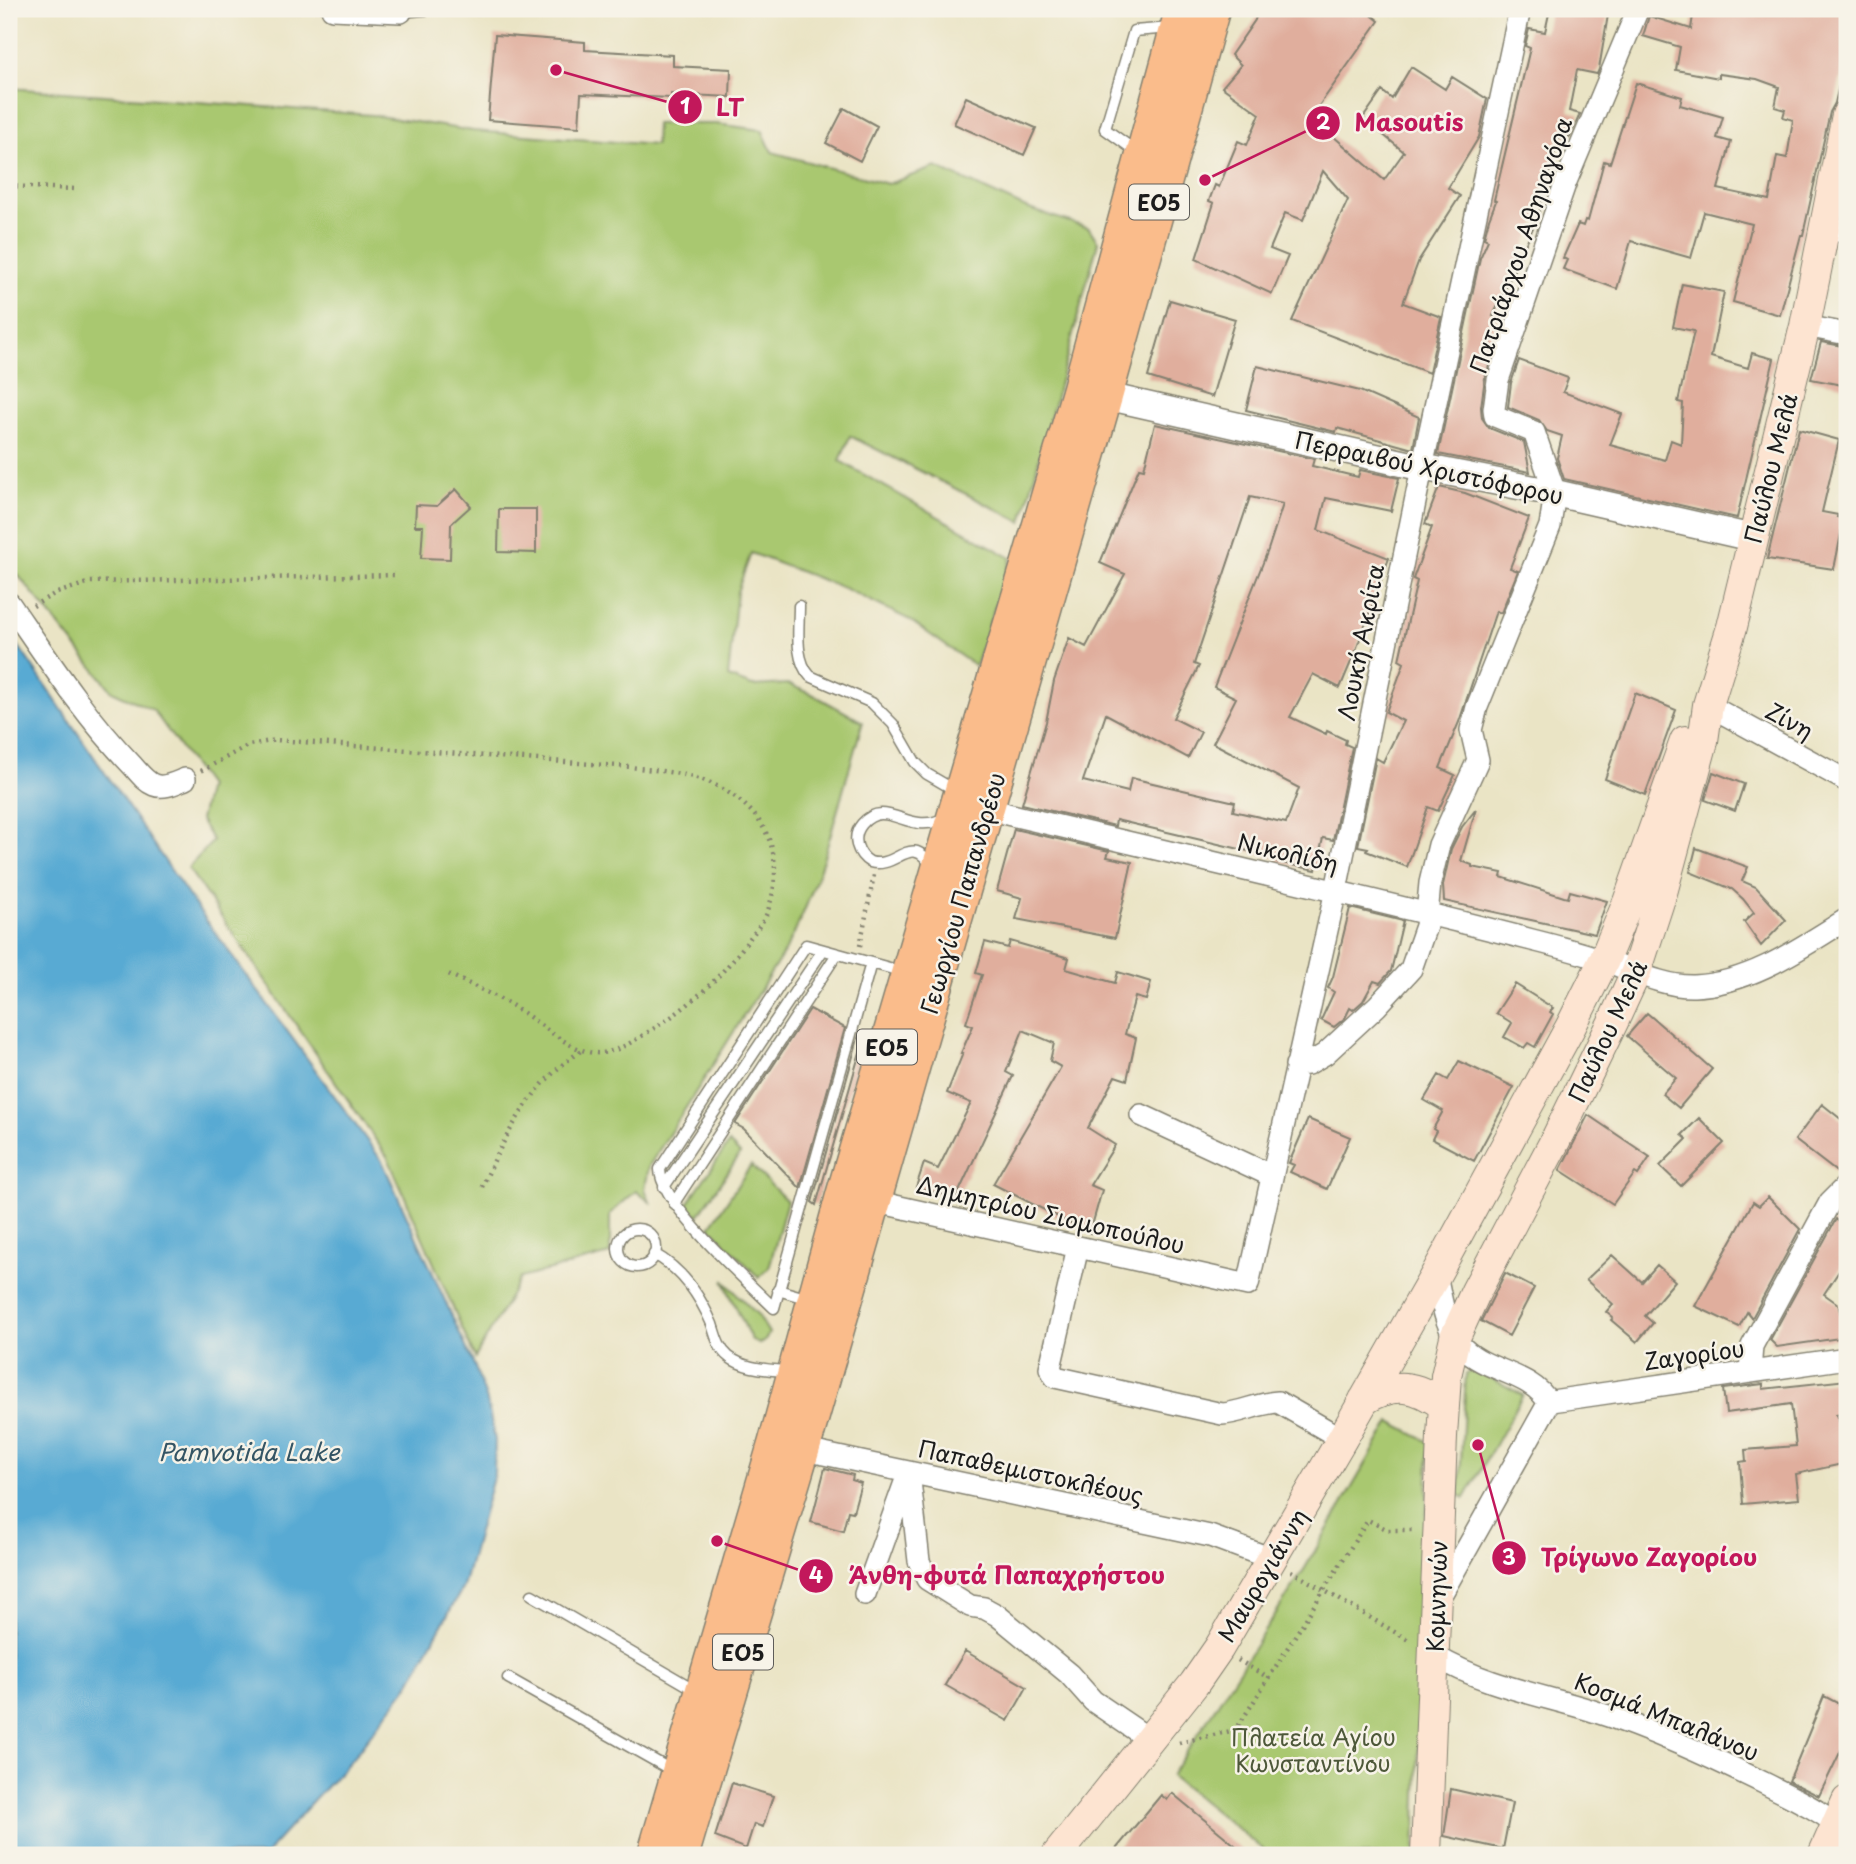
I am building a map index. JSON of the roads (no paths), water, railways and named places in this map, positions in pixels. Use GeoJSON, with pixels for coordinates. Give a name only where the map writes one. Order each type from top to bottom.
{"type":"FeatureCollection","features":[{"type":"Feature","properties":{"kind":"main road","name":"Γεωργίου Παπανδρέου"},"geometry":{"type":"LineString","coordinates":[[682,1855],[789,1446],[922,977],[968,803],[1092,392],[1213,9]]}},
{"type":"Feature","properties":{"kind":"main road","name":"Γεωργίου Παπανδρέου"},"geometry":{"type":"LineString","coordinates":[[1092,392],[1143,156],[1180,18]]}},
{"type":"Feature","properties":{"kind":"main road","name":"Παύλου Μελά"},"geometry":{"type":"LineString","coordinates":[[1455,1337],[1476,1291],[1556,1139],[1636,972],[1673,855],[1703,741],[1708,705],[1732,627],[1805,326],[1835,228],[1847,115]]}},
{"type":"Feature","properties":{"kind":"main road","name":"Παύλου Μελά"},"geometry":{"type":"LineString","coordinates":[[1436,1273],[1604,960],[1628,902],[1686,737],[1708,705]]}},
{"type":"Feature","properties":{"kind":"main road","name":"Γεωργίου Παπανδρέου"},"geometry":{"type":"LineString","coordinates":[[922,977],[936,875],[968,803]]}},
{"type":"Feature","properties":{"kind":"main road","name":"Γεωργίου Παπανδρέου"},"geometry":{"type":"LineString","coordinates":[[654,1855],[701,1693],[789,1446],[794,1372],[813,1300],[858,1198]]}},
{"type":"Feature","properties":{"kind":"main road","name":"Μαυρογιάννη"},"geometry":{"type":"LineString","coordinates":[[1057,1855],[1194,1684],[1219,1648],[1436,1273]]}},
{"type":"Feature","properties":{"kind":"main road","name":"Κομνηνών"},"geometry":{"type":"LineString","coordinates":[[1426,1855],[1444,1406],[1448,1367],[1455,1337]]}},
{"type":"Feature","properties":{"kind":"main road"},"geometry":{"type":"LineString","coordinates":[[1364,1401],[1379,1391],[1394,1387],[1410,1388],[1431,1396],[1444,1406]]}},
{"type":"Feature","properties":{"kind":"main road"},"geometry":{"type":"LineString","coordinates":[[1822,1855],[1844,1819]]}},
{"type":"Feature","properties":{"kind":"street"},"geometry":{"type":"LineString","coordinates":[[332,9],[401,12]]}},
{"type":"Feature","properties":{"kind":"street","name":"Λουκή Ακρίτα"},"geometry":{"type":"LineString","coordinates":[[1248,1285],[1336,890],[1422,466],[1520,9]]}},
{"type":"Feature","properties":{"kind":"street","name":"Πατριάρχου Αθηναγόρα"},"geometry":{"type":"LineString","coordinates":[[1296,1065],[1308,1065],[1325,1054],[1406,977],[1423,936],[1430,883],[1439,845],[1478,760],[1471,730],[1476,707],[1550,526],[1555,493],[1534,432],[1495,416],[1498,380],[1565,184],[1638,9]]}},
{"type":"Feature","properties":{"kind":"street"},"geometry":{"type":"LineString","coordinates":[[1805,326],[1847,334]]}},
{"type":"Feature","properties":{"kind":"street","name":"Περραιβού Χριστόφορου"},"geometry":{"type":"LineString","coordinates":[[1092,392],[1753,538]]}},
{"type":"Feature","properties":{"kind":"street"},"geometry":{"type":"LineString","coordinates":[[14,610],[76,699],[111,743],[144,778],[153,785],[166,787],[185,779]]}},
{"type":"Feature","properties":{"kind":"street","name":"Ζίνη"},"geometry":{"type":"LineString","coordinates":[[1708,705],[1847,781]]}},
{"type":"Feature","properties":{"kind":"street","name":"Νικολίδη"},"geometry":{"type":"LineString","coordinates":[[968,803],[1336,890],[1574,950],[1683,986],[1711,984],[1749,972],[1780,959],[1847,919]]}},
{"type":"Feature","properties":{"kind":"street"},"geometry":{"type":"LineString","coordinates":[[1141,1115],[1272,1176]]}},
{"type":"Feature","properties":{"kind":"street"},"geometry":{"type":"LineString","coordinates":[[1750,1372],[1752,1346],[1830,1202],[1847,1185]]}},
{"type":"Feature","properties":{"kind":"street","name":"Δημητρίου Σιομοπούλου"},"geometry":{"type":"LineString","coordinates":[[858,1198],[1248,1285]]}},
{"type":"Feature","properties":{"kind":"street"},"geometry":{"type":"LineString","coordinates":[[1078,1247],[1050,1368],[1055,1377],[1222,1414],[1266,1402],[1278,1402],[1342,1439]]}},
{"type":"Feature","properties":{"kind":"street"},"geometry":{"type":"LineString","coordinates":[[1436,1273],[1446,1315],[1455,1337],[1465,1351],[1540,1390],[1549,1404],[1437,1602]]}},
{"type":"Feature","properties":{"kind":"street","name":"Ζαγορίου"},"geometry":{"type":"LineString","coordinates":[[1549,1404],[1558,1400],[1847,1358]]}},
{"type":"Feature","properties":{"kind":"street","name":"Παπαθεμιστοκλέους"},"geometry":{"type":"LineString","coordinates":[[789,1446],[1210,1536],[1272,1559]]}},
{"type":"Feature","properties":{"kind":"street"},"geometry":{"type":"LineString","coordinates":[[865,1594],[909,1472]]}},
{"type":"Feature","properties":{"kind":"street"},"geometry":{"type":"LineString","coordinates":[[909,1472],[919,1561],[927,1579],[970,1606],[984,1608],[997,1615],[1069,1674],[1093,1701],[1146,1742]]}},
{"type":"Feature","properties":{"kind":"street","name":"Κοσμά Μπαλάνου"},"geometry":{"type":"LineString","coordinates":[[1435,1656],[1469,1675],[1593,1711],[1730,1767],[1792,1798],[1844,1819]]}},
{"type":"Feature","properties":{"kind":"lane"},"geometry":{"type":"LineString","coordinates":[[401,12],[435,9]]}},
{"type":"Feature","properties":{"kind":"lane"},"geometry":{"type":"LineString","coordinates":[[1143,156],[1105,129],[1134,31],[1180,18]]}},
{"type":"Feature","properties":{"kind":"lane"},"geometry":{"type":"LineString","coordinates":[[799,606],[801,660],[806,672],[872,703],[892,724],[915,762],[968,803],[945,818],[930,823],[914,822],[888,813],[877,814],[867,819],[858,830],[857,845],[864,858],[876,864],[888,863],[907,852],[917,851],[928,860],[936,875]]}},
{"type":"Feature","properties":{"kind":"lane"},"geometry":{"type":"LineString","coordinates":[[871,963],[774,1308],[674,1203],[664,1187],[660,1169],[806,945],[922,977]]}},
{"type":"Feature","properties":{"kind":"lane"},"geometry":{"type":"LineString","coordinates":[[664,1187],[823,950]]}},
{"type":"Feature","properties":{"kind":"lane"},"geometry":{"type":"LineString","coordinates":[[674,1203],[837,954]]}},
{"type":"Feature","properties":{"kind":"lane"},"geometry":{"type":"LineString","coordinates":[[654,1254],[676,1270],[694,1290],[708,1315],[719,1345],[729,1357],[756,1368],[794,1372]]}},
{"type":"Feature","properties":{"kind":"lane"},"geometry":{"type":"LineString","coordinates":[[778,1290],[813,1300]]}},
{"type":"Feature","properties":{"kind":"lane"},"geometry":{"type":"LineString","coordinates":[[532,1595],[701,1693]]}},
{"type":"Feature","properties":{"kind":"lane"},"geometry":{"type":"LineString","coordinates":[[508,1678],[678,1774]]}},
{"type":"Feature","properties":{"kind":"water","name":"Pamvotida Lake"},"geometry":{"type":"Polygon","coordinates":[[[9,632],[190,898],[382,1161],[475,1367],[487,1401],[495,1440],[494,1474],[463,1587],[408,1686],[351,1760],[266,1855],[9,1855],[9,632]]]}},
{"type":"Feature","properties":{"kind":"place","name":"LT"},"geometry":{"type":"Point","coordinates":[556,70]}},
{"type":"Feature","properties":{"kind":"place","name":"Masoutis"},"geometry":{"type":"Point","coordinates":[1205,180]}},
{"type":"Feature","properties":{"kind":"place","name":"Τρίγωνο Ζαγορίου"},"geometry":{"type":"Point","coordinates":[1478,1445]}},
{"type":"Feature","properties":{"kind":"place","name":"Άνθη-φυτά Παπαχρήστου"},"geometry":{"type":"Point","coordinates":[717,1541]}},
{"type":"Feature","properties":{"kind":"park label","name":"Πλατεία Αγίου Κωνσταντίνου"},"geometry":{"type":"Point","coordinates":[1313,1749]}}]}
